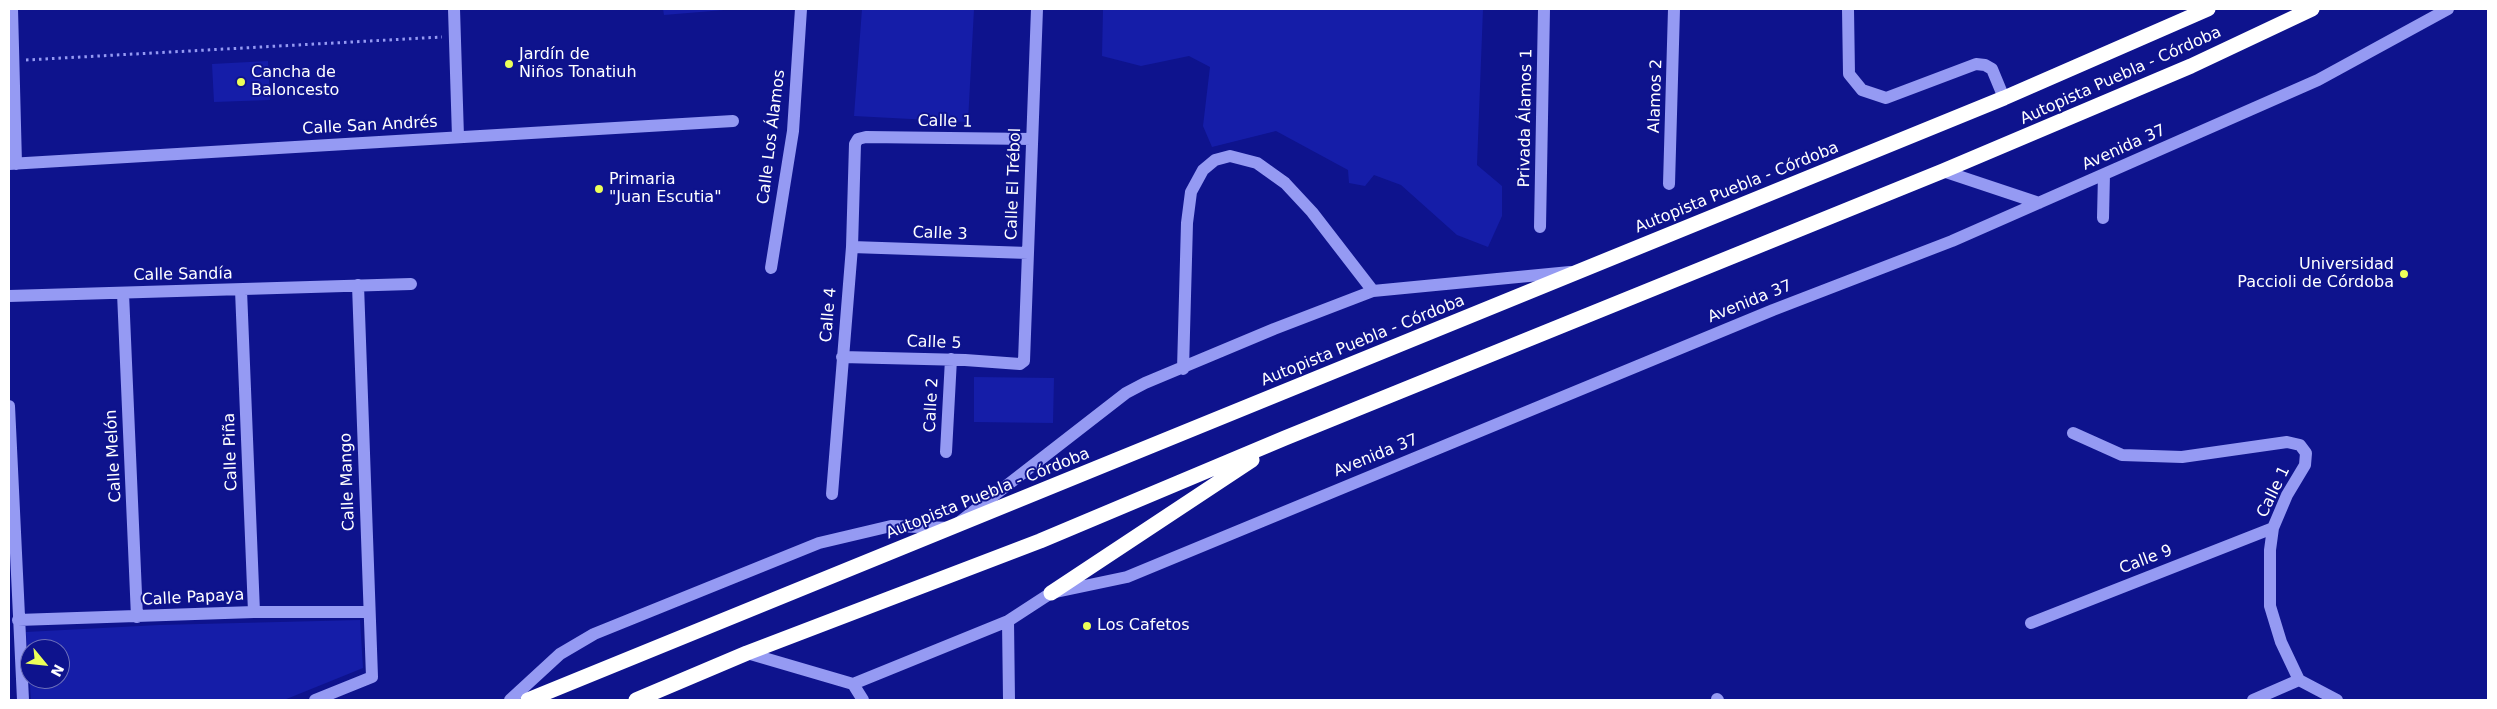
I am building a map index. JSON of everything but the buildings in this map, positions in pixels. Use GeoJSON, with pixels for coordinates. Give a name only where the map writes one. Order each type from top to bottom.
{"type":"FeatureCollection","features":[{"type":"Feature","properties":{"kind":"highway","name":"Autopista Puebla - Córdoba"},"geometry":{"type":"LineString","coordinates":[[528,700],[2004,98],[2208,9]]}},
{"type":"Feature","properties":{"kind":"highway","name":"Autopista Puebla - Córdoba"},"geometry":{"type":"LineString","coordinates":[[643,698],[747,653],[1040,541],[1285,438],[1943,171],[2182,70],[2312,9]]}},
{"type":"Feature","properties":{"kind":"highway"},"geometry":{"type":"LineString","coordinates":[[1051,593],[1285,438]]}},
{"type":"Feature","properties":{"kind":"street"},"geometry":{"type":"LineString","coordinates":[[12,9],[12,164]]}},
{"type":"Feature","properties":{"kind":"street"},"geometry":{"type":"LineString","coordinates":[[454,9],[458,137]]}},
{"type":"Feature","properties":{"kind":"street","name":"Calle Los Álamos"},"geometry":{"type":"LineString","coordinates":[[771,268],[793,131],[802,9]]}},
{"type":"Feature","properties":{"kind":"street","name":"Calle El Trébol"},"geometry":{"type":"LineString","coordinates":[[1024,361],[1037,9]]}},
{"type":"Feature","properties":{"kind":"street","name":"Privada Álamos 1"},"geometry":{"type":"LineString","coordinates":[[1540,227],[1544,9]]}},
{"type":"Feature","properties":{"kind":"street","name":"Alamos 2"},"geometry":{"type":"LineString","coordinates":[[1669,184],[1674,9]]}},
{"type":"Feature","properties":{"kind":"street"},"geometry":{"type":"LineString","coordinates":[[1848,9],[1849,74],[1862,90],[1886,98],[1976,64],[1985,65],[1992,69],[2004,98]]}},
{"type":"Feature","properties":{"kind":"street","name":"Avenida 37"},"geometry":{"type":"LineString","coordinates":[[1051,593],[1127,577],[1773,310],[1952,241],[2318,80],[2448,9]]}},
{"type":"Feature","properties":{"kind":"street","name":"Calle San Andrés"},"geometry":{"type":"LineString","coordinates":[[12,164],[733,121]]}},
{"type":"Feature","properties":{"kind":"street","name":"Calle 1"},"geometry":{"type":"LineString","coordinates":[[858,138],[1032,139]]}},
{"type":"Feature","properties":{"kind":"street","name":"Calle 4"},"geometry":{"type":"LineString","coordinates":[[832,494],[852,248],[855,144],[858,138]]}},
{"type":"Feature","properties":{"kind":"street"},"geometry":{"type":"LineString","coordinates":[[1183,369],[1187,223],[1191,192],[1203,170],[1215,160],[1230,156],[1257,163],[1285,183],[1312,212],[1373,291]]}},
{"type":"Feature","properties":{"kind":"street"},"geometry":{"type":"LineString","coordinates":[[1943,171],[2039,203]]}},
{"type":"Feature","properties":{"kind":"street"},"geometry":{"type":"LineString","coordinates":[[2103,218],[2104,174]]}},
{"type":"Feature","properties":{"kind":"street","name":"Calle 3"},"geometry":{"type":"LineString","coordinates":[[852,248],[1028,253]]}},
{"type":"Feature","properties":{"kind":"street"},"geometry":{"type":"LineString","coordinates":[[510,700],[560,654],[594,634],[819,543],[891,526],[952,528],[1126,393],[1274,329],[1373,291],[1580,271]]}},
{"type":"Feature","properties":{"kind":"street","name":"Calle Sandía"},"geometry":{"type":"LineString","coordinates":[[9,296],[411,284]]}},
{"type":"Feature","properties":{"kind":"street","name":"Calle Mango"},"geometry":{"type":"LineString","coordinates":[[315,700],[372,677],[358,285]]}},
{"type":"Feature","properties":{"kind":"street","name":"Calle Piña"},"geometry":{"type":"LineString","coordinates":[[240,290],[254,612]]}},
{"type":"Feature","properties":{"kind":"street","name":"Calle Melón"},"geometry":{"type":"LineString","coordinates":[[123,293],[138,617]]}},
{"type":"Feature","properties":{"kind":"street","name":"Calle 5"},"geometry":{"type":"LineString","coordinates":[[842,357],[951,359],[1020,364],[1024,361]]}},
{"type":"Feature","properties":{"kind":"street","name":"Calle 2"},"geometry":{"type":"LineString","coordinates":[[946,452],[951,359]]}},
{"type":"Feature","properties":{"kind":"street"},"geometry":{"type":"LineString","coordinates":[[9,406],[23,700]]}},
{"type":"Feature","properties":{"kind":"street","name":"Calle 1"},"geometry":{"type":"LineString","coordinates":[[2072,433],[2122,455],[2182,457],[2287,442],[2300,445],[2306,453],[2305,465],[2287,495],[2273,528],[2270,550],[2270,606],[2281,642],[2299,680]]}},
{"type":"Feature","properties":{"kind":"street","name":"Calle 9"},"geometry":{"type":"LineString","coordinates":[[2031,623],[2273,528]]}},
{"type":"Feature","properties":{"kind":"street"},"geometry":{"type":"LineString","coordinates":[[747,653],[853,684],[1008,621],[1051,593]]}},
{"type":"Feature","properties":{"kind":"street","name":"Calle Papaya"},"geometry":{"type":"LineString","coordinates":[[18,620],[254,612],[369,612]]}},
{"type":"Feature","properties":{"kind":"street"},"geometry":{"type":"LineString","coordinates":[[1008,621],[1009,700]]}},
{"type":"Feature","properties":{"kind":"street"},"geometry":{"type":"LineString","coordinates":[[2253,700],[2299,680],[2337,700]]}},
{"type":"Feature","properties":{"kind":"street"},"geometry":{"type":"LineString","coordinates":[[853,684],[863,700]]}},
{"type":"Feature","properties":{"kind":"path"},"geometry":{"type":"LineString","coordinates":[[13,60],[455,36]]}},
{"type":"Feature","properties":{"kind":"shaded area"},"geometry":{"type":"Polygon","coordinates":[[[663,9],[736,9],[664,15],[663,9]]]}},
{"type":"Feature","properties":{"kind":"shaded area"},"geometry":{"type":"Polygon","coordinates":[[[862,9],[974,9],[968,122],[854,116],[862,9]]]}},
{"type":"Feature","properties":{"kind":"shaded area"},"geometry":{"type":"Polygon","coordinates":[[[1103,9],[1483,9],[1477,165],[1502,186],[1502,216],[1488,247],[1457,235],[1401,185],[1374,175],[1365,186],[1349,183],[1348,170],[1276,131],[1212,147],[1203,126],[1210,67],[1189,56],[1141,66],[1102,56],[1103,9]]]}},
{"type":"Feature","properties":{"kind":"shaded area","name":"Cancha de Baloncesto"},"geometry":{"type":"Polygon","coordinates":[[[268,61],[270,100],[214,102],[212,64],[268,61]]]}},
{"type":"Feature","properties":{"kind":"shaded area"},"geometry":{"type":"Polygon","coordinates":[[[974,377],[1054,378],[1053,423],[974,422],[974,377]]]}},
{"type":"Feature","properties":{"kind":"shaded area"},"geometry":{"type":"Polygon","coordinates":[[[360,620],[363,668],[284,700],[31,700],[30,689],[70,689],[70,639],[27,639],[26,632],[159,625],[360,620]]]}},
{"type":"Feature","properties":{"kind":"place","name":"Jardín de Niños Tonatiuh"},"geometry":{"type":"Point","coordinates":[509,64]}},
{"type":"Feature","properties":{"kind":"place","name":"Cancha de Baloncesto"},"geometry":{"type":"Point","coordinates":[241,82]}},
{"type":"Feature","properties":{"kind":"place","name":"Primaria \"Juan Escutia\""},"geometry":{"type":"Point","coordinates":[599,189]}},
{"type":"Feature","properties":{"kind":"place","name":"Universidad Paccioli de Córdoba"},"geometry":{"type":"Point","coordinates":[2404,274]}},
{"type":"Feature","properties":{"kind":"place","name":"Los Cafetos"},"geometry":{"type":"Point","coordinates":[1087,626]}}]}
